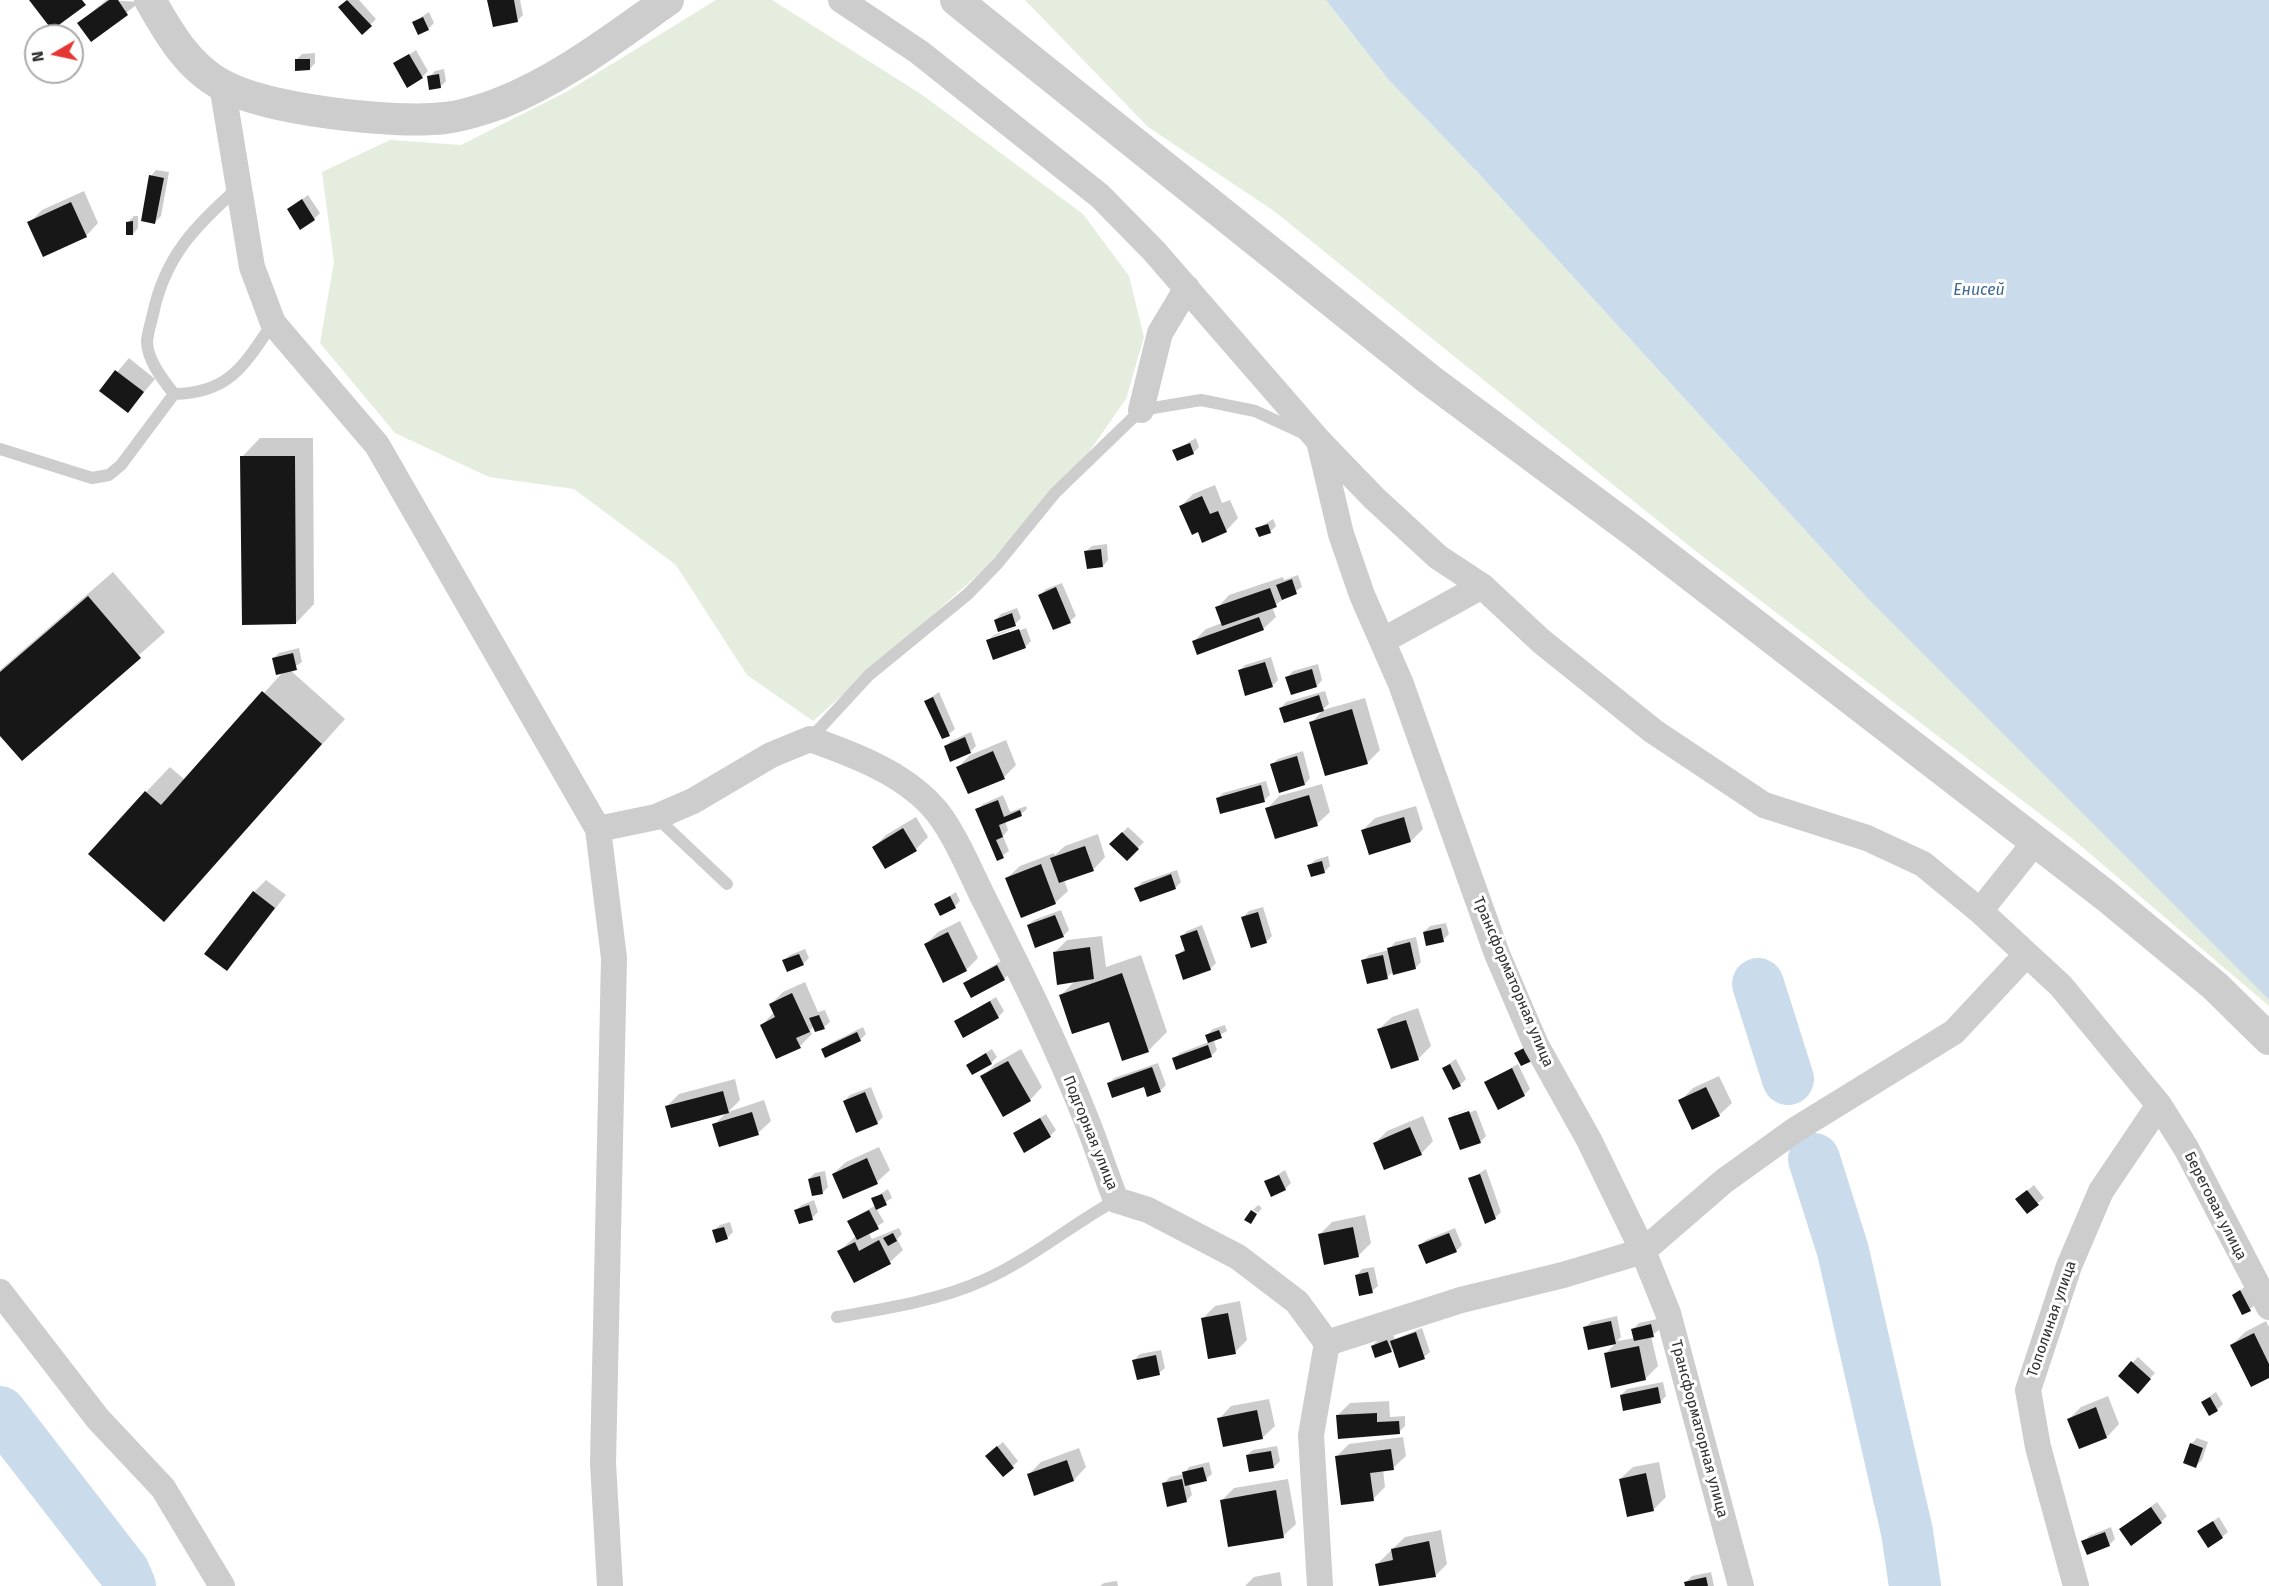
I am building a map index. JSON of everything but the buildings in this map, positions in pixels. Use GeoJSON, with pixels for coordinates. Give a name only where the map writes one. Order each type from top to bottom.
{"type":"FeatureCollection","features":[{"type":"Feature","properties":{"kind":"street"},"geometry":{"type":"LineString","coordinates":[[150,0],[180,49],[200,70],[222,85],[250,97],[311,109],[385,118],[418,119],[455,116],[499,104],[585,57],[668,0]]}},
{"type":"Feature","properties":{"kind":"street","name":"Береговая улица"},"geometry":{"type":"LineString","coordinates":[[841,0],[919,52],[1100,196],[1154,250],[1319,441],[1374,498],[1438,557],[1482,586],[1541,641],[1653,731],[1764,805],[1867,838],[1923,864],[1980,911],[2025,956],[2061,986],[2159,1105],[2186,1148],[2249,1274],[2269,1307]]}},
{"type":"Feature","properties":{"kind":"street"},"geometry":{"type":"LineString","coordinates":[[956,0],[1431,380],[1535,460],[1636,533],[2105,895],[2215,986],[2269,1039]]}},
{"type":"Feature","properties":{"kind":"street"},"geometry":{"type":"LineString","coordinates":[[222,85],[252,267],[273,323],[377,445],[598,829],[614,958],[603,1463],[610,1586]]}},
{"type":"Feature","properties":{"kind":"street"},"geometry":{"type":"LineString","coordinates":[[1141,410],[1160,333],[1187,288]]}},
{"type":"Feature","properties":{"kind":"street","name":"Трансформаторная улица"},"geometry":{"type":"LineString","coordinates":[[1319,441],[1341,534],[1401,684],[1458,850],[1506,974],[1536,1045],[1589,1140],[1643,1251],[1668,1313],[1741,1586]]}},
{"type":"Feature","properties":{"kind":"street"},"geometry":{"type":"LineString","coordinates":[[1382,641],[1482,586]]}},
{"type":"Feature","properties":{"kind":"street"},"geometry":{"type":"LineString","coordinates":[[598,829],[656,817],[693,801],[771,755],[810,740]]}},
{"type":"Feature","properties":{"kind":"street","name":"Подгорная улица"},"geometry":{"type":"LineString","coordinates":[[810,740],[846,752],[892,775],[933,807],[958,849],[1030,991],[1087,1121],[1099,1161],[1116,1200],[1148,1210],[1238,1257],[1297,1302],[1328,1343]]}},
{"type":"Feature","properties":{"kind":"street"},"geometry":{"type":"LineString","coordinates":[[1980,911],[2035,842]]}},
{"type":"Feature","properties":{"kind":"street"},"geometry":{"type":"LineString","coordinates":[[1320,1586],[1311,1435],[1328,1343],[1461,1300],[1563,1275],[1643,1251],[1724,1181],[1795,1130],[1954,1032],[2025,956]]}},
{"type":"Feature","properties":{"kind":"street","name":"Тополиная улица"},"geometry":{"type":"LineString","coordinates":[[2076,1586],[2038,1447],[2028,1390],[2069,1266],[2101,1191],[2159,1105]]}},
{"type":"Feature","properties":{"kind":"street"},"geometry":{"type":"LineString","coordinates":[[0,1292],[98,1419],[163,1488],[222,1586]]}},
{"type":"Feature","properties":{"kind":"lane"},"geometry":{"type":"LineString","coordinates":[[174,394],[157,371],[147,342],[156,299],[170,262],[199,222],[239,187]]}},
{"type":"Feature","properties":{"kind":"lane"},"geometry":{"type":"LineString","coordinates":[[174,394],[197,394],[224,383],[245,363],[273,323]]}},
{"type":"Feature","properties":{"kind":"lane"},"geometry":{"type":"LineString","coordinates":[[0,449],[92,478],[109,475],[122,465],[174,394]]}},
{"type":"Feature","properties":{"kind":"lane"},"geometry":{"type":"LineString","coordinates":[[810,740],[868,675],[968,594],[998,563],[1054,493],[1141,410],[1201,400],[1255,411],[1319,441]]}},
{"type":"Feature","properties":{"kind":"lane"},"geometry":{"type":"LineString","coordinates":[[656,817],[727,884]]}},
{"type":"Feature","properties":{"kind":"lane"},"geometry":{"type":"LineString","coordinates":[[837,1317],[896,1308],[983,1281],[1050,1244],[1116,1200]]}},
{"type":"Feature","properties":{"kind":"green space"},"geometry":{"type":"Polygon","coordinates":[[[716,0],[772,0],[921,94],[1083,214],[1129,276],[1144,337],[1126,399],[1084,459],[982,571],[813,721],[747,675],[676,565],[574,489],[489,477],[395,433],[320,343],[334,262],[322,172],[390,140],[461,145],[568,91],[716,0]]]}},
{"type":"Feature","properties":{"kind":"green space"},"geometry":{"type":"Polygon","coordinates":[[[1025,0],[1326,0],[1387,78],[1479,174],[1868,599],[2269,1000],[2269,1006],[2074,840],[1693,549],[1274,211],[1148,127],[1025,0]]]}},
{"type":"Feature","properties":{"kind":"water","name":"Енисей"},"geometry":{"type":"Polygon","coordinates":[[[1326,0],[2269,0],[2269,1000],[1868,599],[1479,174],[1387,78],[1326,0]]]}},
{"type":"Feature","properties":{"kind":"waterway"},"geometry":{"type":"LineString","coordinates":[[1758,984],[1788,1079]]}},
{"type":"Feature","properties":{"kind":"waterway"},"geometry":{"type":"LineString","coordinates":[[1814,1159],[1843,1251],[1907,1532],[1915,1586]]}},
{"type":"Feature","properties":{"kind":"waterway"},"geometry":{"type":"LineString","coordinates":[[0,1412],[124,1572],[130,1586]]}}]}
